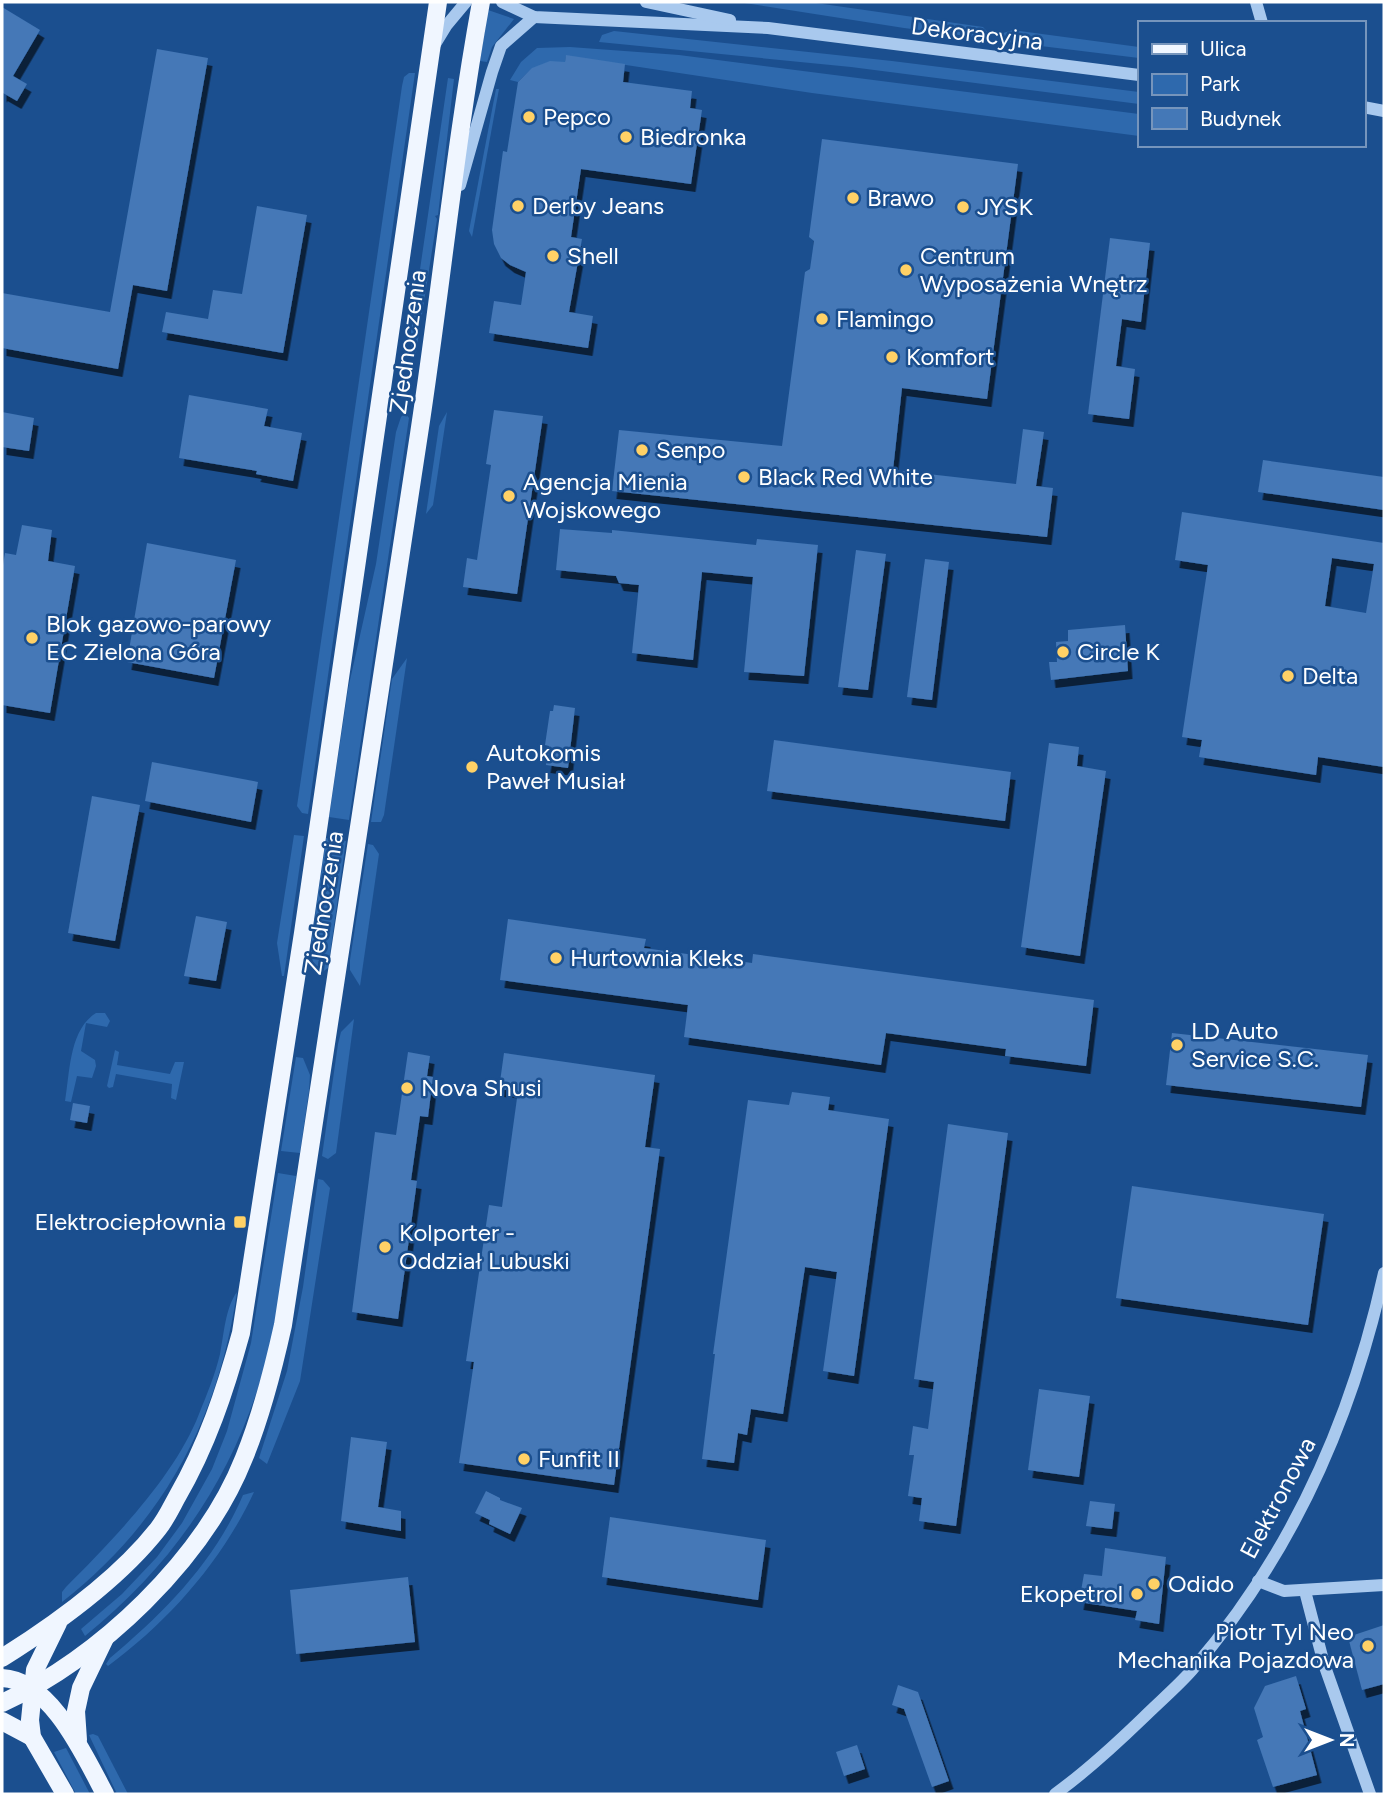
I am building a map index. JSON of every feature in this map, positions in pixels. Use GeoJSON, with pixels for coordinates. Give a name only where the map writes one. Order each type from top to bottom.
{"type":"FeatureCollection","features":[{"type":"Feature","properties":{"kind":"main road","name":"Zjednoczenia"},"geometry":{"type":"LineString","coordinates":[[2,1658],[58,1623],[136,1554],[159,1528],[197,1461],[223,1397],[241,1333],[305,921],[438,2]]}},
{"type":"Feature","properties":{"kind":"main road","name":"Zjednoczenia"},"geometry":{"type":"LineString","coordinates":[[2,1703],[32,1690],[105,1637],[143,1604],[196,1544],[223,1501],[244,1460],[268,1394],[283,1325],[334,1000],[450,220],[468,72],[481,2]]}},
{"type":"Feature","properties":{"kind":"main road"},"geometry":{"type":"LineString","coordinates":[[58,1623],[35,1670],[32,1690],[32,1737],[65,1794]]}},
{"type":"Feature","properties":{"kind":"main road"},"geometry":{"type":"LineString","coordinates":[[78,1743],[75,1724],[81,1688],[105,1637]]}},
{"type":"Feature","properties":{"kind":"main road"},"geometry":{"type":"LineString","coordinates":[[2,1678],[24,1684],[47,1701],[78,1743],[105,1794]]}},
{"type":"Feature","properties":{"kind":"main road"},"geometry":{"type":"LineString","coordinates":[[2,1721],[32,1737]]}},
{"type":"Feature","properties":{"kind":"street"},"geometry":{"type":"LineString","coordinates":[[430,52],[446,26],[466,2]]}},
{"type":"Feature","properties":{"kind":"street","name":"Dekoracyjna"},"geometry":{"type":"LineString","coordinates":[[502,2],[534,17],[768,28],[1138,75]]}},
{"type":"Feature","properties":{"kind":"street","name":"Dekoracyjna"},"geometry":{"type":"LineString","coordinates":[[646,2],[768,28]]}},
{"type":"Feature","properties":{"kind":"street"},"geometry":{"type":"LineString","coordinates":[[1256,2],[1261,21]]}},
{"type":"Feature","properties":{"kind":"street"},"geometry":{"type":"LineString","coordinates":[[450,220],[501,46],[534,17]]}},
{"type":"Feature","properties":{"kind":"street"},"geometry":{"type":"LineString","coordinates":[[1365,107],[1384,111]]}},
{"type":"Feature","properties":{"kind":"street","name":"Elektronowa"},"geometry":{"type":"LineString","coordinates":[[1055,1794],[1090,1769],[1191,1671],[1231,1621],[1258,1581],[1289,1530],[1332,1444],[1358,1373],[1384,1272]]}},
{"type":"Feature","properties":{"kind":"street"},"geometry":{"type":"LineString","coordinates":[[1258,1581],[1284,1591],[1384,1585]]}},
{"type":"Feature","properties":{"kind":"street"},"geometry":{"type":"LineString","coordinates":[[1305,1591],[1327,1674],[1370,1794]]}},
{"type":"Feature","properties":{"kind":"green space"},"geometry":{"type":"Polygon","coordinates":[[[738,2],[809,2],[983,27],[991,36],[990,39],[904,28],[738,2]]]}},
{"type":"Feature","properties":{"kind":"green space"},"geometry":{"type":"Polygon","coordinates":[[[488,10],[514,19],[492,47],[487,62],[480,61],[488,10]]]}},
{"type":"Feature","properties":{"kind":"green space"},"geometry":{"type":"Polygon","coordinates":[[[1013,30],[1138,47],[1138,58],[1000,41],[1000,34],[1013,30]]]}},
{"type":"Feature","properties":{"kind":"green space"},"geometry":{"type":"Polygon","coordinates":[[[614,31],[892,61],[1138,92],[1138,104],[851,67],[599,42],[602,35],[614,31]]]}},
{"type":"Feature","properties":{"kind":"green space"},"geometry":{"type":"Polygon","coordinates":[[[570,47],[679,55],[1138,114],[1138,136],[812,93],[566,56],[565,62],[544,64],[528,72],[518,82],[510,80],[521,62],[537,48],[570,47]]]}},
{"type":"Feature","properties":{"kind":"green space"},"geometry":{"type":"Polygon","coordinates":[[[415,73],[308,814],[302,813],[297,806],[402,86],[404,77],[415,73]]]}},
{"type":"Feature","properties":{"kind":"green space"},"geometry":{"type":"Polygon","coordinates":[[[448,78],[454,79],[438,215],[435,216],[437,219],[415,359],[411,351],[411,331],[448,78]]]}},
{"type":"Feature","properties":{"kind":"green space"},"geometry":{"type":"Polygon","coordinates":[[[496,89],[499,89],[472,237],[469,231],[496,89]]]}},
{"type":"Feature","properties":{"kind":"green space"},"geometry":{"type":"Polygon","coordinates":[[[447,412],[433,505],[426,514],[439,426],[447,412]]]}},
{"type":"Feature","properties":{"kind":"green space"},"geometry":{"type":"Polygon","coordinates":[[[405,413],[409,418],[349,820],[329,817],[348,689],[376,564],[396,432],[405,413]]]}},
{"type":"Feature","properties":{"kind":"green space"},"geometry":{"type":"Polygon","coordinates":[[[407,658],[384,815],[381,822],[371,822],[392,679],[407,658]]]}},
{"type":"Feature","properties":{"kind":"green space"},"geometry":{"type":"Polygon","coordinates":[[[294,835],[304,836],[282,976],[277,943],[294,835]]]}},
{"type":"Feature","properties":{"kind":"green space"},"geometry":{"type":"Polygon","coordinates":[[[326,838],[346,841],[328,968],[321,973],[314,964],[311,945],[326,838]]]}},
{"type":"Feature","properties":{"kind":"green space"},"geometry":{"type":"Polygon","coordinates":[[[368,844],[373,845],[379,854],[360,986],[350,970],[350,960],[368,844]]]}},
{"type":"Feature","properties":{"kind":"green space"},"geometry":{"type":"Polygon","coordinates":[[[96,1013],[105,1013],[110,1021],[107,1027],[86,1023],[81,1051],[95,1060],[92,1078],[77,1076],[71,1102],[65,1101],[76,1041],[87,1020],[96,1013]]]}},
{"type":"Feature","properties":{"kind":"green space"},"geometry":{"type":"Polygon","coordinates":[[[354,1019],[336,1153],[328,1159],[322,1156],[338,1044],[341,1032],[354,1019]]]}},
{"type":"Feature","properties":{"kind":"green space"},"geometry":{"type":"Polygon","coordinates":[[[115,1050],[119,1052],[117,1065],[170,1074],[175,1062],[184,1062],[176,1100],[171,1098],[172,1084],[116,1074],[113,1087],[109,1088],[107,1086],[115,1050]]]}},
{"type":"Feature","properties":{"kind":"green space"},"geometry":{"type":"Polygon","coordinates":[[[296,1057],[303,1058],[310,1075],[300,1153],[281,1151],[296,1057]]]}},
{"type":"Feature","properties":{"kind":"green space"},"geometry":{"type":"Polygon","coordinates":[[[278,1173],[296,1176],[274,1329],[247,1419],[229,1460],[182,1536],[121,1604],[85,1636],[81,1629],[122,1594],[157,1557],[182,1523],[212,1469],[227,1431],[251,1343],[278,1173]]]}},
{"type":"Feature","properties":{"kind":"green space"},"geometry":{"type":"Polygon","coordinates":[[[318,1179],[323,1180],[330,1188],[300,1381],[267,1464],[259,1458],[287,1371],[303,1287],[318,1179]]]}},
{"type":"Feature","properties":{"kind":"green space"},"geometry":{"type":"Polygon","coordinates":[[[237,1292],[216,1383],[181,1465],[130,1538],[62,1602],[62,1592],[66,1587],[141,1506],[175,1461],[199,1414],[213,1377],[227,1314],[237,1292]]]}},
{"type":"Feature","properties":{"kind":"green space"},"geometry":{"type":"Polygon","coordinates":[[[254,1492],[226,1542],[192,1588],[152,1630],[108,1666],[106,1664],[110,1658],[187,1584],[218,1542],[243,1495],[254,1492]]]}},
{"type":"Feature","properties":{"kind":"green space"},"geometry":{"type":"Polygon","coordinates":[[[89,1735],[98,1736],[128,1794],[117,1794],[89,1735]]]}},
{"type":"Feature","properties":{"kind":"green space"},"geometry":{"type":"Polygon","coordinates":[[[66,1748],[90,1794],[76,1794],[54,1752],[66,1748]]]}},
{"type":"Feature","properties":{"kind":"building"},"geometry":{"type":"Polygon","coordinates":[[[2,7],[40,30],[13,76],[27,84],[17,101],[3,93],[2,95],[2,7]]]}},
{"type":"Feature","properties":{"kind":"building"},"geometry":{"type":"Polygon","coordinates":[[[157,49],[208,58],[167,291],[133,285],[118,369],[2,348],[2,293],[110,312],[157,49]]]}},
{"type":"Feature","properties":{"kind":"building"},"geometry":{"type":"Polygon","coordinates":[[[566,55],[625,64],[623,82],[692,91],[690,108],[702,110],[691,184],[581,169],[571,237],[582,239],[569,312],[593,316],[588,348],[489,333],[494,301],[521,305],[526,272],[501,258],[494,244],[492,230],[503,151],[507,152],[518,82],[532,68],[550,61],[565,62],[566,55]]]}},
{"type":"Feature","properties":{"kind":"building"},"geometry":{"type":"Polygon","coordinates":[[[822,139],[1018,164],[987,399],[902,388],[893,470],[1016,484],[1023,429],[1044,432],[1036,486],[1053,488],[1047,537],[612,491],[619,430],[782,446],[805,272],[810,269],[814,241],[809,237],[822,139]]]}},
{"type":"Feature","properties":{"kind":"building"},"geometry":{"type":"Polygon","coordinates":[[[257,206],[307,215],[283,353],[162,332],[166,312],[208,319],[213,290],[242,294],[257,206]]]}},
{"type":"Feature","properties":{"kind":"building"},"geometry":{"type":"Polygon","coordinates":[[[1110,238],[1150,243],[1141,322],[1122,319],[1116,366],[1135,369],[1129,419],[1088,414],[1110,238]]]}},
{"type":"Feature","properties":{"kind":"building"},"geometry":{"type":"Polygon","coordinates":[[[189,395],[268,409],[264,426],[302,433],[293,481],[256,474],[257,471],[179,458],[189,395]]]}},
{"type":"Feature","properties":{"kind":"building","name":"Agencja Mienia Wojskowego"},"geometry":{"type":"Polygon","coordinates":[[[494,410],[543,416],[517,594],[463,587],[467,558],[477,560],[491,465],[486,464],[494,410]]]}},
{"type":"Feature","properties":{"kind":"building"},"geometry":{"type":"Polygon","coordinates":[[[2,412],[34,418],[29,451],[2,447],[2,412]]]}},
{"type":"Feature","properties":{"kind":"building"},"geometry":{"type":"Polygon","coordinates":[[[1263,460],[1384,477],[1384,510],[1258,492],[1263,460]]]}},
{"type":"Feature","properties":{"kind":"building","name":"Delta"},"geometry":{"type":"Polygon","coordinates":[[[1182,512],[1384,543],[1384,767],[1318,757],[1316,775],[1199,757],[1202,740],[1182,737],[1208,565],[1175,560],[1182,512]],[[1332,558],[1325,606],[1366,613],[1374,564],[1332,558]]]}},
{"type":"Feature","properties":{"kind":"building","name":"Blok gazowo-parowy EC Zielona Góra"},"geometry":{"type":"Polygon","coordinates":[[[22,525],[52,530],[48,561],[75,566],[50,713],[2,705],[2,571],[5,553],[16,555],[22,525]]]}},
{"type":"Feature","properties":{"kind":"building"},"geometry":{"type":"Polygon","coordinates":[[[560,529],[612,533],[612,530],[756,545],[757,539],[818,545],[804,676],[744,672],[753,577],[702,572],[693,660],[632,653],[639,585],[619,583],[616,576],[556,570],[560,529]]]}},
{"type":"Feature","properties":{"kind":"building"},"geometry":{"type":"Polygon","coordinates":[[[147,543],[236,560],[214,678],[127,662],[147,543]]]}},
{"type":"Feature","properties":{"kind":"building"},"geometry":{"type":"Polygon","coordinates":[[[856,550],[886,554],[868,690],[838,687],[856,550]]]}},
{"type":"Feature","properties":{"kind":"building"},"geometry":{"type":"Polygon","coordinates":[[[925,559],[949,562],[932,700],[907,697],[925,559]]]}},
{"type":"Feature","properties":{"kind":"building"},"geometry":{"type":"Polygon","coordinates":[[[1125,625],[1128,671],[1051,680],[1049,662],[1057,662],[1056,642],[1068,641],[1068,630],[1125,625]]]}},
{"type":"Feature","properties":{"kind":"building"},"geometry":{"type":"Polygon","coordinates":[[[554,705],[575,708],[568,768],[546,765],[549,746],[545,745],[550,711],[553,711],[554,705]]]}},
{"type":"Feature","properties":{"kind":"building"},"geometry":{"type":"Polygon","coordinates":[[[774,740],[1011,772],[1005,821],[767,791],[774,740]]]}},
{"type":"Feature","properties":{"kind":"building"},"geometry":{"type":"Polygon","coordinates":[[[1049,743],[1079,747],[1077,766],[1106,771],[1080,956],[1021,947],[1049,743]]]}},
{"type":"Feature","properties":{"kind":"building"},"geometry":{"type":"Polygon","coordinates":[[[152,762],[258,782],[251,822],[145,801],[152,762]]]}},
{"type":"Feature","properties":{"kind":"building"},"geometry":{"type":"Polygon","coordinates":[[[92,796],[140,805],[115,941],[68,933],[92,796]]]}},
{"type":"Feature","properties":{"kind":"building"},"geometry":{"type":"Polygon","coordinates":[[[196,916],[227,922],[216,981],[184,976],[196,916]]]}},
{"type":"Feature","properties":{"kind":"building"},"geometry":{"type":"Polygon","coordinates":[[[508,919],[646,939],[644,948],[752,963],[753,954],[1094,1000],[1086,1066],[1005,1056],[1006,1049],[886,1033],[881,1065],[684,1037],[688,1005],[500,980],[508,919]]]}},
{"type":"Feature","properties":{"kind":"building"},"geometry":{"type":"Polygon","coordinates":[[[1172,1033],[1368,1055],[1361,1107],[1166,1085],[1172,1033]]]}},
{"type":"Feature","properties":{"kind":"building","name":"Kolporter - Oddział Lubuski"},"geometry":{"type":"Polygon","coordinates":[[[408,1052],[430,1056],[427,1076],[433,1077],[428,1117],[420,1116],[411,1180],[417,1181],[398,1319],[352,1312],[375,1132],[396,1135],[408,1052]]]}},
{"type":"Feature","properties":{"kind":"building"},"geometry":{"type":"Polygon","coordinates":[[[504,1053],[655,1075],[645,1147],[660,1149],[614,1485],[459,1463],[474,1362],[466,1361],[489,1205],[502,1207],[518,1091],[499,1089],[504,1053]]]}},
{"type":"Feature","properties":{"kind":"building"},"geometry":{"type":"Polygon","coordinates":[[[792,1092],[830,1097],[828,1110],[889,1119],[854,1376],[823,1371],[837,1272],[805,1267],[783,1414],[751,1409],[747,1435],[738,1433],[734,1463],[702,1459],[713,1354],[748,1100],[789,1105],[792,1092]]]}},
{"type":"Feature","properties":{"kind":"building"},"geometry":{"type":"Polygon","coordinates":[[[73,1103],[90,1106],[87,1123],[70,1120],[73,1103]]]}},
{"type":"Feature","properties":{"kind":"building"},"geometry":{"type":"Polygon","coordinates":[[[948,1124],[1008,1133],[956,1526],[919,1521],[922,1498],[908,1496],[914,1455],[909,1455],[913,1426],[928,1429],[934,1382],[914,1379],[948,1124]]]}},
{"type":"Feature","properties":{"kind":"building"},"geometry":{"type":"Polygon","coordinates":[[[1132,1186],[1324,1214],[1308,1325],[1116,1298],[1132,1186]]]}},
{"type":"Feature","properties":{"kind":"building"},"geometry":{"type":"Polygon","coordinates":[[[1039,1389],[1090,1396],[1079,1477],[1028,1470],[1039,1389]]]}},
{"type":"Feature","properties":{"kind":"building"},"geometry":{"type":"Polygon","coordinates":[[[351,1437],[387,1442],[378,1507],[401,1511],[401,1531],[341,1521],[351,1437]]]}},
{"type":"Feature","properties":{"kind":"building"},"geometry":{"type":"Polygon","coordinates":[[[486,1491],[500,1500],[522,1508],[510,1534],[489,1524],[490,1520],[475,1513],[486,1491]]]}},
{"type":"Feature","properties":{"kind":"building"},"geometry":{"type":"Polygon","coordinates":[[[1090,1501],[1115,1504],[1112,1529],[1086,1526],[1090,1501]]]}},
{"type":"Feature","properties":{"kind":"building"},"geometry":{"type":"Polygon","coordinates":[[[610,1517],[766,1540],[758,1600],[602,1577],[610,1517]]]}},
{"type":"Feature","properties":{"kind":"building"},"geometry":{"type":"Polygon","coordinates":[[[1105,1548],[1166,1557],[1159,1624],[1135,1620],[1137,1611],[1079,1602],[1084,1574],[1102,1576],[1105,1548]]]}},
{"type":"Feature","properties":{"kind":"building"},"geometry":{"type":"Polygon","coordinates":[[[408,1577],[415,1642],[296,1654],[290,1590],[408,1577]]]}},
{"type":"Feature","properties":{"kind":"building"},"geometry":{"type":"Polygon","coordinates":[[[1384,1625],[1384,1684],[1362,1690],[1348,1637],[1384,1625]]]}},
{"type":"Feature","properties":{"kind":"building"},"geometry":{"type":"Polygon","coordinates":[[[1296,1676],[1306,1709],[1300,1711],[1317,1775],[1273,1787],[1257,1740],[1263,1737],[1254,1708],[1265,1686],[1296,1676]]]}},
{"type":"Feature","properties":{"kind":"building"},"geometry":{"type":"Polygon","coordinates":[[[898,1685],[918,1692],[949,1781],[932,1787],[904,1709],[892,1705],[898,1685]]]}},
{"type":"Feature","properties":{"kind":"building"},"geometry":{"type":"Polygon","coordinates":[[[857,1745],[865,1769],[844,1776],[836,1752],[857,1745]]]}},
{"type":"Feature","properties":{"kind":"place","name":"Pepco"},"geometry":{"type":"Point","coordinates":[529,117]}},
{"type":"Feature","properties":{"kind":"place","name":"Biedronka"},"geometry":{"type":"Point","coordinates":[626,137]}},
{"type":"Feature","properties":{"kind":"place","name":"Brawo"},"geometry":{"type":"Point","coordinates":[853,198]}},
{"type":"Feature","properties":{"kind":"place","name":"Derby Jeans"},"geometry":{"type":"Point","coordinates":[518,206]}},
{"type":"Feature","properties":{"kind":"place","name":"JYSK"},"geometry":{"type":"Point","coordinates":[963,207]}},
{"type":"Feature","properties":{"kind":"place","name":"Shell"},"geometry":{"type":"Point","coordinates":[553,256]}},
{"type":"Feature","properties":{"kind":"place","name":"Centrum Wyposażenia Wnętrz"},"geometry":{"type":"Point","coordinates":[906,270]}},
{"type":"Feature","properties":{"kind":"place","name":"Flamingo"},"geometry":{"type":"Point","coordinates":[822,319]}},
{"type":"Feature","properties":{"kind":"place","name":"Komfort"},"geometry":{"type":"Point","coordinates":[892,357]}},
{"type":"Feature","properties":{"kind":"place","name":"Senpo"},"geometry":{"type":"Point","coordinates":[642,450]}},
{"type":"Feature","properties":{"kind":"place","name":"Black Red White"},"geometry":{"type":"Point","coordinates":[744,477]}},
{"type":"Feature","properties":{"kind":"place","name":"Agencja Mienia Wojskowego"},"geometry":{"type":"Point","coordinates":[509,496]}},
{"type":"Feature","properties":{"kind":"place","name":"Blok gazowo-parowy EC Zielona Góra"},"geometry":{"type":"Point","coordinates":[32,638]}},
{"type":"Feature","properties":{"kind":"place","name":"Circle K"},"geometry":{"type":"Point","coordinates":[1063,652]}},
{"type":"Feature","properties":{"kind":"place","name":"Delta"},"geometry":{"type":"Point","coordinates":[1288,676]}},
{"type":"Feature","properties":{"kind":"place","name":"Autokomis Paweł Musiał"},"geometry":{"type":"Point","coordinates":[472,767]}},
{"type":"Feature","properties":{"kind":"place","name":"Hurtownia Kleks"},"geometry":{"type":"Point","coordinates":[556,958]}},
{"type":"Feature","properties":{"kind":"place","name":"LD Auto Service S.C."},"geometry":{"type":"Point","coordinates":[1177,1045]}},
{"type":"Feature","properties":{"kind":"place","name":"Nova Shusi"},"geometry":{"type":"Point","coordinates":[407,1088]}},
{"type":"Feature","properties":{"kind":"place","name":"Elektrociepłownia"},"geometry":{"type":"Point","coordinates":[240,1222]}},
{"type":"Feature","properties":{"kind":"place","name":"Kolporter - Oddział Lubuski"},"geometry":{"type":"Point","coordinates":[385,1247]}},
{"type":"Feature","properties":{"kind":"place","name":"Funfit II"},"geometry":{"type":"Point","coordinates":[524,1459]}},
{"type":"Feature","properties":{"kind":"place","name":"Odido"},"geometry":{"type":"Point","coordinates":[1154,1584]}},
{"type":"Feature","properties":{"kind":"place","name":"Ekopetrol"},"geometry":{"type":"Point","coordinates":[1137,1594]}},
{"type":"Feature","properties":{"kind":"place","name":"Piotr Tyl Neo Mechanika Pojazdowa"},"geometry":{"type":"Point","coordinates":[1368,1646]}}]}
